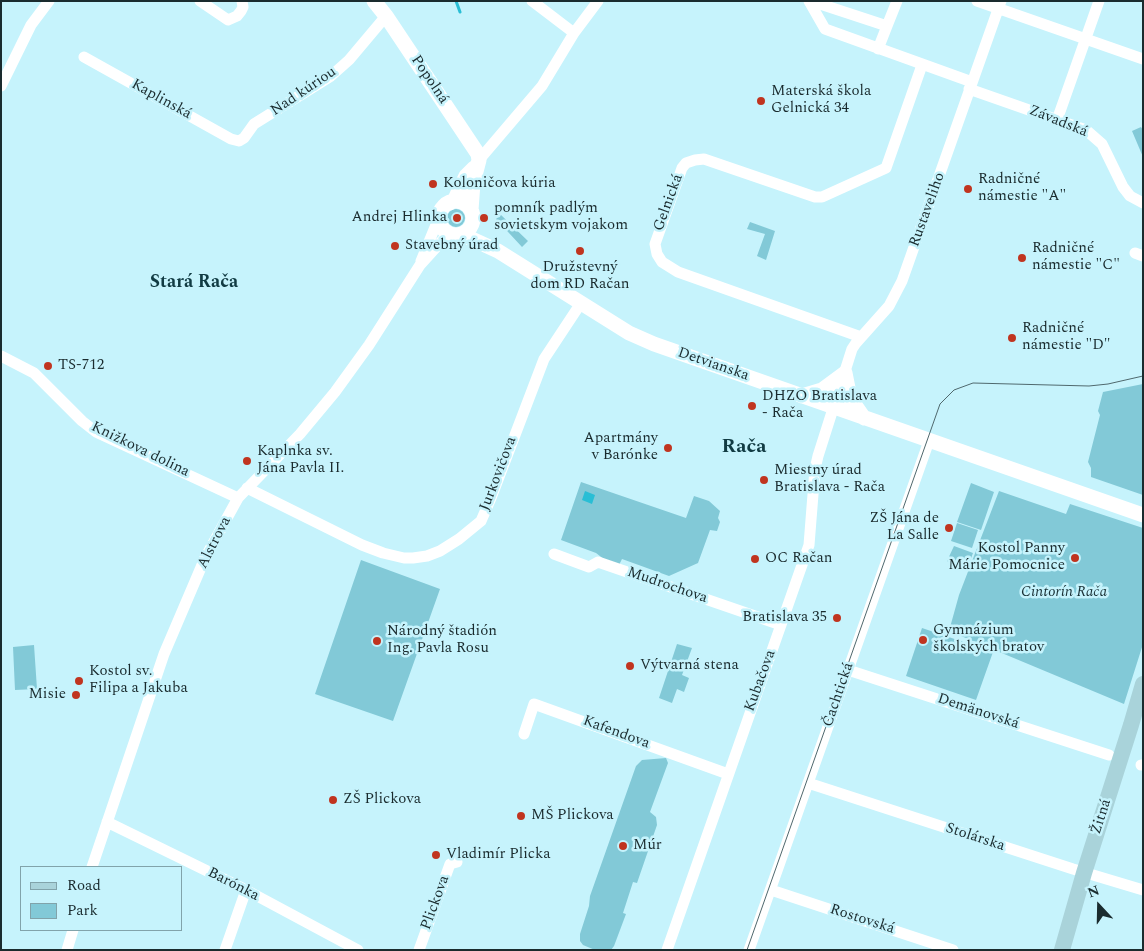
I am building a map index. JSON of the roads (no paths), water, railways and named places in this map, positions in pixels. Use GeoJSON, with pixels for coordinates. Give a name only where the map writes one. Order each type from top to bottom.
{"type":"FeatureCollection","features":[{"type":"Feature","properties":{"kind":"main road","name":"Žitná"},"geometry":{"type":"LineString","coordinates":[[1072,950],[1089,874],[1143,684]]}},
{"type":"Feature","properties":{"kind":"main road","name":"Žitná"},"geometry":{"type":"LineString","coordinates":[[1062,950],[1143,726]]}},
{"type":"Feature","properties":{"kind":"street"},"geometry":{"type":"LineString","coordinates":[[1,86],[31,25],[49,1]]}},
{"type":"Feature","properties":{"kind":"street"},"geometry":{"type":"LineString","coordinates":[[200,1],[216,6],[228,20],[237,16],[241,11],[243,7],[242,1]]}},
{"type":"Feature","properties":{"kind":"street","name":"Popolná"},"geometry":{"type":"LineString","coordinates":[[374,1],[474,148],[478,162]]}},
{"type":"Feature","properties":{"kind":"street"},"geometry":{"type":"LineString","coordinates":[[532,1],[574,33]]}},
{"type":"Feature","properties":{"kind":"street"},"geometry":{"type":"LineString","coordinates":[[478,162],[469,229],[455,234],[442,227],[440,215],[443,208],[457,194],[466,176],[542,86],[574,33],[598,1]]}},
{"type":"Feature","properties":{"kind":"street"},"geometry":{"type":"LineString","coordinates":[[810,1],[887,26]]}},
{"type":"Feature","properties":{"kind":"street","name":"Závadská"},"geometry":{"type":"LineString","coordinates":[[810,1],[825,29],[1086,130],[1102,144],[1123,187],[1130,196],[1143,204]]}},
{"type":"Feature","properties":{"kind":"street"},"geometry":{"type":"LineString","coordinates":[[878,48],[896,1]]}},
{"type":"Feature","properties":{"kind":"street"},"geometry":{"type":"LineString","coordinates":[[977,1],[1000,5],[1085,39],[1143,59]]}},
{"type":"Feature","properties":{"kind":"street"},"geometry":{"type":"LineString","coordinates":[[1058,120],[1099,1]]}},
{"type":"Feature","properties":{"kind":"street","name":"Rustaveliho"},"geometry":{"type":"LineString","coordinates":[[833,407],[852,349],[889,306],[902,281],[1000,5]]}},
{"type":"Feature","properties":{"kind":"street","name":"Nad kúriou"},"geometry":{"type":"LineString","coordinates":[[239,141],[244,138],[254,124],[331,76],[349,60],[386,16]]}},
{"type":"Feature","properties":{"kind":"street","name":"Kaplinská"},"geometry":{"type":"LineString","coordinates":[[84,57],[231,139],[239,141]]}},
{"type":"Feature","properties":{"kind":"street","name":"Gelnická"},"geometry":{"type":"LineString","coordinates":[[861,337],[678,272],[667,266],[657,254],[656,241],[682,168],[684,165],[695,160],[704,159],[822,197],[886,168],[922,65]]}},
{"type":"Feature","properties":{"kind":"street"},"geometry":{"type":"LineString","coordinates":[[450,203],[461,202],[472,214]]}},
{"type":"Feature","properties":{"kind":"street","name":"Detvianska"},"geometry":{"type":"LineString","coordinates":[[472,214],[498,251]]}},
{"type":"Feature","properties":{"kind":"street","name":"Alstrova"},"geometry":{"type":"LineString","coordinates":[[92,866],[164,654],[206,558],[238,498],[300,434],[335,392],[369,345],[420,265],[440,215]]}},
{"type":"Feature","properties":{"kind":"street","name":"Detvianska"},"geometry":{"type":"LineString","coordinates":[[455,234],[498,251],[629,333],[654,344],[1143,515]]}},
{"type":"Feature","properties":{"kind":"street","name":"Alstrova"},"geometry":{"type":"LineString","coordinates":[[420,265],[455,234]]}},
{"type":"Feature","properties":{"kind":"street","name":"Jurkovičova"},"geometry":{"type":"LineString","coordinates":[[247,488],[362,545],[384,553],[413,558],[428,556],[440,551],[481,521],[544,359],[581,303]]}},
{"type":"Feature","properties":{"kind":"street","name":"Knižkova dolina"},"geometry":{"type":"LineString","coordinates":[[1,356],[34,373],[82,421],[96,432],[238,498]]}},
{"type":"Feature","properties":{"kind":"street"},"geometry":{"type":"LineString","coordinates":[[802,396],[822,390],[845,373],[850,398],[864,418]]}},
{"type":"Feature","properties":{"kind":"street","name":"Kubačova"},"geometry":{"type":"LineString","coordinates":[[667,950],[809,545],[816,462],[833,407]]}},
{"type":"Feature","properties":{"kind":"street","name":"Čachtická"},"geometry":{"type":"LineString","coordinates":[[749,950],[929,441]]}},
{"type":"Feature","properties":{"kind":"street","name":"Mudrochova"},"geometry":{"type":"LineString","coordinates":[[554,554],[589,567],[598,562],[781,625]]}},
{"type":"Feature","properties":{"kind":"street","name":"Demänovská"},"geometry":{"type":"LineString","coordinates":[[848,670],[1109,755]]}},
{"type":"Feature","properties":{"kind":"street","name":"Kafendova"},"geometry":{"type":"LineString","coordinates":[[524,734],[534,704],[728,774]]}},
{"type":"Feature","properties":{"kind":"street","name":"Stolárska"},"geometry":{"type":"LineString","coordinates":[[808,783],[1143,890]]}},
{"type":"Feature","properties":{"kind":"street","name":"Barónka"},"geometry":{"type":"LineString","coordinates":[[107,822],[246,890],[358,950]]}},
{"type":"Feature","properties":{"kind":"street","name":"Plickova"},"geometry":{"type":"LineString","coordinates":[[419,950],[450,864],[457,862]]}},
{"type":"Feature","properties":{"kind":"street"},"geometry":{"type":"LineString","coordinates":[[225,950],[246,890]]}},
{"type":"Feature","properties":{"kind":"street","name":"Rostovská"},"geometry":{"type":"LineString","coordinates":[[771,890],[953,950]]}},
{"type":"Feature","properties":{"kind":"street"},"geometry":{"type":"LineString","coordinates":[[66,950],[73,931]]}},
{"type":"Feature","properties":{"kind":"waterway"},"geometry":{"type":"LineString","coordinates":[[456,1],[460,12]]}},
{"type":"Feature","properties":{"kind":"tram line"},"geometry":{"type":"LineString","coordinates":[[747,950],[940,404],[954,390],[973,383],[1089,386],[1143,376]]}},
{"type":"Feature","properties":{"kind":"place","name":"Materská škola Gelnická 34"},"geometry":{"type":"Point","coordinates":[761,101]}},
{"type":"Feature","properties":{"kind":"place","name":"Koloničova kúria"},"geometry":{"type":"Point","coordinates":[433,184]}},
{"type":"Feature","properties":{"kind":"place","name":"Radničné námestie \"A\""},"geometry":{"type":"Point","coordinates":[968,189]}},
{"type":"Feature","properties":{"kind":"place","name":"Andrej Hlinka"},"geometry":{"type":"Point","coordinates":[457,218]}},
{"type":"Feature","properties":{"kind":"place","name":"pomník padlým sovietskym vojakom"},"geometry":{"type":"Point","coordinates":[484,218]}},
{"type":"Feature","properties":{"kind":"place","name":"Stavebný úrad"},"geometry":{"type":"Point","coordinates":[395,246]}},
{"type":"Feature","properties":{"kind":"place","name":"Družstevný dom RD Račan"},"geometry":{"type":"Point","coordinates":[580,251]}},
{"type":"Feature","properties":{"kind":"place","name":"Radničné námestie \"C\""},"geometry":{"type":"Point","coordinates":[1022,258]}},
{"type":"Feature","properties":{"kind":"place","name":"Radničné námestie \"D\""},"geometry":{"type":"Point","coordinates":[1012,338]}},
{"type":"Feature","properties":{"kind":"place","name":"TS-712"},"geometry":{"type":"Point","coordinates":[48,366]}},
{"type":"Feature","properties":{"kind":"place","name":"DHZO Bratislava - Rača"},"geometry":{"type":"Point","coordinates":[752,406]}},
{"type":"Feature","properties":{"kind":"place","name":"Apartmány v Barónke"},"geometry":{"type":"Point","coordinates":[668,448]}},
{"type":"Feature","properties":{"kind":"place","name":"Kaplnka sv. Jána Pavla II."},"geometry":{"type":"Point","coordinates":[247,461]}},
{"type":"Feature","properties":{"kind":"place","name":"Miestny úrad Bratislava - Rača"},"geometry":{"type":"Point","coordinates":[764,480]}},
{"type":"Feature","properties":{"kind":"place","name":"ZŠ Jána de La Salle"},"geometry":{"type":"Point","coordinates":[949,528]}},
{"type":"Feature","properties":{"kind":"place","name":"Kostol Panny Márie Pomocnice"},"geometry":{"type":"Point","coordinates":[1075,558]}},
{"type":"Feature","properties":{"kind":"place","name":"OC Račan"},"geometry":{"type":"Point","coordinates":[755,559]}},
{"type":"Feature","properties":{"kind":"place","name":"Bratislava 35"},"geometry":{"type":"Point","coordinates":[837,618]}},
{"type":"Feature","properties":{"kind":"place","name":"Gymnázium školských bratov"},"geometry":{"type":"Point","coordinates":[923,640]}},
{"type":"Feature","properties":{"kind":"place","name":"Národný štadión Ing. Pavla Rosu"},"geometry":{"type":"Point","coordinates":[377,641]}},
{"type":"Feature","properties":{"kind":"place","name":"Výtvarná stena"},"geometry":{"type":"Point","coordinates":[630,666]}},
{"type":"Feature","properties":{"kind":"place","name":"Kostol sv. Filipa a Jakuba"},"geometry":{"type":"Point","coordinates":[79,681]}},
{"type":"Feature","properties":{"kind":"place","name":"Misie"},"geometry":{"type":"Point","coordinates":[76,695]}},
{"type":"Feature","properties":{"kind":"place","name":"ZŠ Plickova"},"geometry":{"type":"Point","coordinates":[333,800]}},
{"type":"Feature","properties":{"kind":"place","name":"MŠ Plickova"},"geometry":{"type":"Point","coordinates":[521,816]}},
{"type":"Feature","properties":{"kind":"place","name":"Múr"},"geometry":{"type":"Point","coordinates":[623,846]}},
{"type":"Feature","properties":{"kind":"place","name":"Vladimír Plicka"},"geometry":{"type":"Point","coordinates":[436,855]}},
{"type":"Feature","properties":{"kind":"district","name":"Stará Rača"},"geometry":{"type":"Point","coordinates":[194,283]}},
{"type":"Feature","properties":{"kind":"district","name":"Rača"},"geometry":{"type":"Point","coordinates":[744,448]}},
{"type":"Feature","properties":{"kind":"park label","name":"Cintorín Rača"},"geometry":{"type":"Point","coordinates":[1064,593]}}]}
